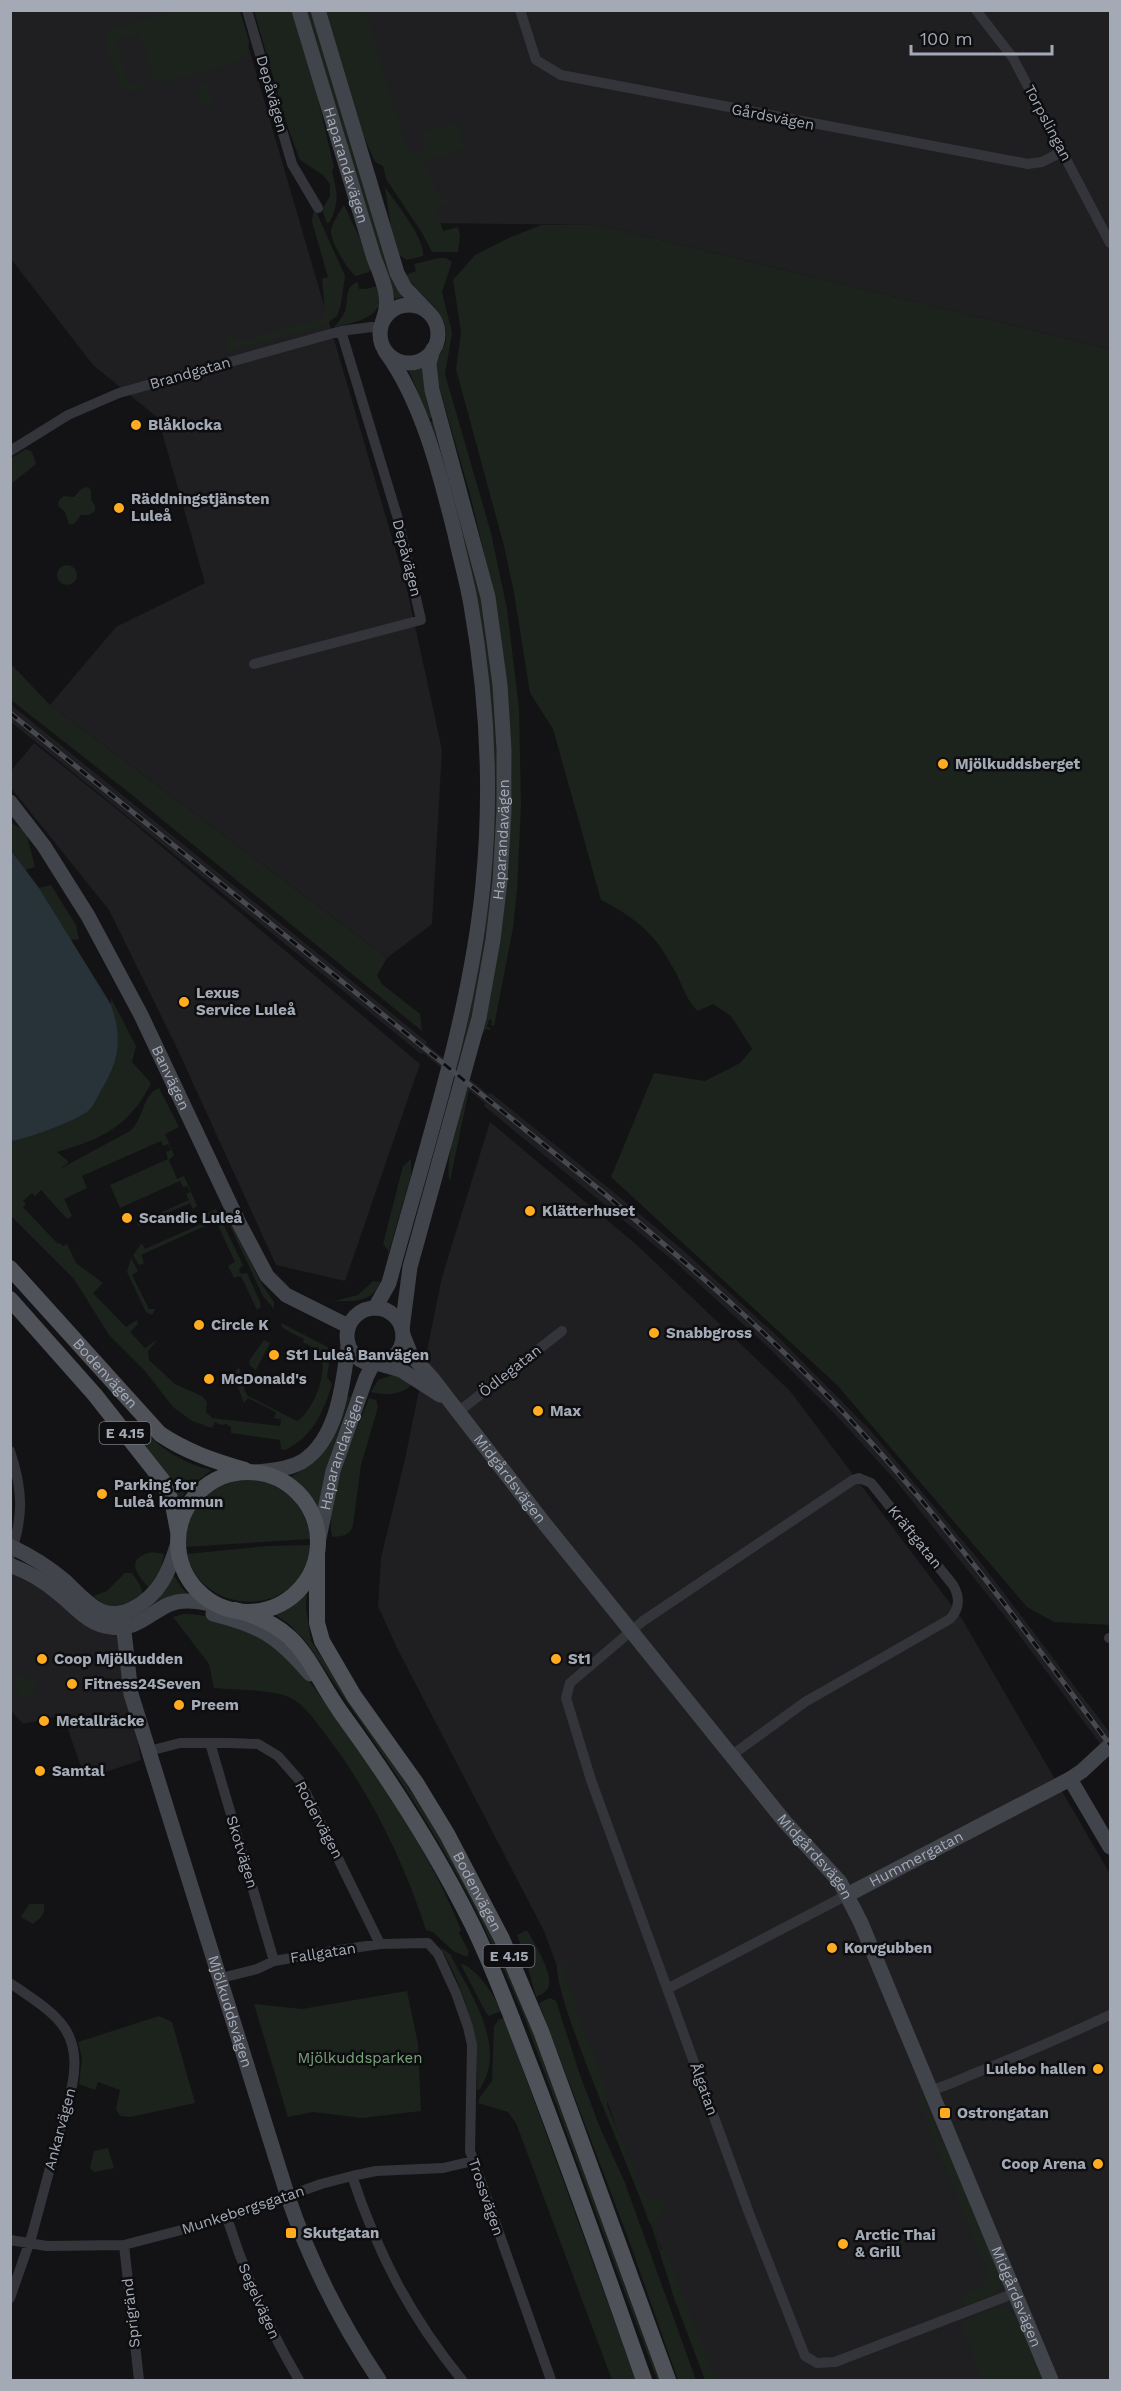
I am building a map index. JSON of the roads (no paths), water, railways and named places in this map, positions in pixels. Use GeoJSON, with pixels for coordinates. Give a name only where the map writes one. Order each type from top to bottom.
{"type":"FeatureCollection","features":[{"type":"Feature","properties":{"kind":"main road","name":"Bodenvägen"},"geometry":{"type":"LineString","coordinates":[[10,1268],[160,1434],[177,1446],[203,1458],[254,1472]]}},
{"type":"Feature","properties":{"kind":"main road","name":"Bodenvägen"},"geometry":{"type":"LineString","coordinates":[[10,1299],[95,1395],[162,1480],[173,1505],[178,1538]]}},
{"type":"Feature","properties":{"kind":"main road"},"geometry":{"type":"LineString","coordinates":[[254,1472],[284,1482],[304,1499],[314,1519],[318,1550],[312,1570],[302,1586],[284,1602],[255,1611],[232,1610],[204,1596],[191,1581],[181,1562],[178,1538],[187,1508],[205,1487],[223,1476],[254,1472]]}},
{"type":"Feature","properties":{"kind":"main road","name":"Bodenvägen"},"geometry":{"type":"LineString","coordinates":[[318,1550],[317,1623],[322,1641],[354,1696],[416,1783],[458,1855],[502,1939],[541,2031],[668,2380]]}},
{"type":"Feature","properties":{"kind":"main road","name":"Bodenvägen"},"geometry":{"type":"LineString","coordinates":[[232,1610],[266,1620],[291,1636],[418,1825],[472,1924],[499,1984],[544,2102],[644,2380]]}},
{"type":"Feature","properties":{"kind":"street","name":"Depåvägen"},"geometry":{"type":"LineString","coordinates":[[247,10],[292,164],[318,208]]}},
{"type":"Feature","properties":{"kind":"street","name":"Haparandavägen"},"geometry":{"type":"LineString","coordinates":[[299,10],[387,295],[387,306],[382,324]]}},
{"type":"Feature","properties":{"kind":"street","name":"Haparandavägen"},"geometry":{"type":"LineString","coordinates":[[318,10],[397,273],[405,288],[427,311]]}},
{"type":"Feature","properties":{"kind":"street","name":"Gårdsvägen"},"geometry":{"type":"LineString","coordinates":[[520,10],[536,60],[561,75],[1028,164],[1042,162],[1063,151]]}},
{"type":"Feature","properties":{"kind":"street","name":"Torpslingan"},"geometry":{"type":"LineString","coordinates":[[976,10],[1013,58],[1110,243]]}},
{"type":"Feature","properties":{"kind":"street"},"geometry":{"type":"LineString","coordinates":[[400,306],[416,306],[427,311],[437,328],[437,340],[433,349],[423,358],[409,363],[397,360],[385,351],[380,339],[382,324],[391,311],[400,306]]}},
{"type":"Feature","properties":{"kind":"street","name":"Brandgatan"},"geometry":{"type":"LineString","coordinates":[[10,451],[68,415],[119,393],[341,331],[382,324]]}},
{"type":"Feature","properties":{"kind":"street","name":"Depåvägen"},"geometry":{"type":"LineString","coordinates":[[254,664],[422,620],[398,519],[341,331]]}},
{"type":"Feature","properties":{"kind":"street","name":"Haparandavägen"},"geometry":{"type":"LineString","coordinates":[[403,1332],[410,1267],[479,1018],[493,940],[500,881],[504,811],[504,749],[500,685],[488,597],[432,390],[429,364],[433,349]]}},
{"type":"Feature","properties":{"kind":"street","name":"Haparandavägen"},"geometry":{"type":"LineString","coordinates":[[375,1308],[389,1283],[460,1020],[483,884],[487,813],[487,753],[482,689],[471,604],[451,517],[418,408],[403,376],[385,351]]}},
{"type":"Feature","properties":{"kind":"street","name":"Banvägen"},"geometry":{"type":"LineString","coordinates":[[10,802],[44,846],[88,916],[141,1015],[238,1221],[267,1276],[286,1295],[348,1326]]}},
{"type":"Feature","properties":{"kind":"street"},"geometry":{"type":"LineString","coordinates":[[375,1308],[392,1313],[403,1332],[401,1346],[395,1356],[377,1364],[358,1359],[348,1346],[346,1336],[348,1326],[357,1314],[375,1308]]}},
{"type":"Feature","properties":{"kind":"street","name":"Ödlegatan"},"geometry":{"type":"LineString","coordinates":[[456,1409],[562,1331]]}},
{"type":"Feature","properties":{"kind":"street","name":"Midgårdsvägen"},"geometry":{"type":"LineString","coordinates":[[403,1332],[411,1355],[544,1523],[785,1822],[840,1882],[861,1923],[1051,2380]]}},
{"type":"Feature","properties":{"kind":"street","name":"Haparandavägen"},"geometry":{"type":"LineString","coordinates":[[254,1472],[295,1465],[318,1446],[335,1414],[348,1346]]}},
{"type":"Feature","properties":{"kind":"street","name":"Haparandavägen"},"geometry":{"type":"LineString","coordinates":[[318,1550],[333,1471],[366,1378],[377,1364]]}},
{"type":"Feature","properties":{"kind":"street","name":"Midgårdsvägen"},"geometry":{"type":"LineString","coordinates":[[377,1364],[401,1370],[419,1380],[456,1409]]}},
{"type":"Feature","properties":{"kind":"street"},"geometry":{"type":"LineString","coordinates":[[11,1451],[21,1491],[19,1528],[12,1549],[63,1580],[96,1609],[133,1626],[168,1605],[183,1601],[205,1602],[232,1610]]}},
{"type":"Feature","properties":{"kind":"street","name":"Kräftgatan"},"geometry":{"type":"LineString","coordinates":[[631,1630],[852,1480],[859,1478],[866,1479],[880,1494],[955,1587],[959,1600],[955,1613],[950,1619],[805,1702],[732,1755]]}},
{"type":"Feature","properties":{"kind":"street"},"geometry":{"type":"LineString","coordinates":[[10,1565],[47,1585],[93,1622],[108,1627],[124,1620],[157,1591],[169,1569],[178,1538]]}},
{"type":"Feature","properties":{"kind":"street"},"geometry":{"type":"LineString","coordinates":[[151,1616],[192,1610],[243,1622],[262,1630],[288,1649],[336,1705]]}},
{"type":"Feature","properties":{"kind":"street","name":"Mjölkuddsvägen"},"geometry":{"type":"LineString","coordinates":[[124,1620],[130,1687],[288,2197],[320,2277],[339,2315],[379,2380]]}},
{"type":"Feature","properties":{"kind":"street","name":"Ålgatan"},"geometry":{"type":"LineString","coordinates":[[631,1630],[570,1683],[566,1698],[591,1780],[748,2213],[805,2356],[817,2363],[835,2362],[1015,2293]]}},
{"type":"Feature","properties":{"kind":"street","name":"Rodervägen"},"geometry":{"type":"LineString","coordinates":[[149,1751],[180,1743],[258,1744],[278,1756],[300,1781],[380,1944]]}},
{"type":"Feature","properties":{"kind":"street","name":"Skotvägen"},"geometry":{"type":"LineString","coordinates":[[210,1743],[274,1961]]}},
{"type":"Feature","properties":{"kind":"street","name":"Hummergatan"},"geometry":{"type":"LineString","coordinates":[[668,1989],[1070,1779],[1096,1760],[1110,1745]]}},
{"type":"Feature","properties":{"kind":"street"},"geometry":{"type":"LineString","coordinates":[[1070,1779],[1110,1848]]}},
{"type":"Feature","properties":{"kind":"street","name":"Fallgatan"},"geometry":{"type":"LineString","coordinates":[[221,1978],[257,1969],[274,1961],[380,1944],[428,1943]]}},
{"type":"Feature","properties":{"kind":"street","name":"Trossvägen"},"geometry":{"type":"LineString","coordinates":[[428,1943],[438,1954],[456,1993],[472,2045],[470,2151],[551,2380]]}},
{"type":"Feature","properties":{"kind":"street","name":"Ankarvägen"},"geometry":{"type":"LineString","coordinates":[[10,1983],[61,2022],[70,2038],[76,2058],[72,2086],[29,2243],[10,2298]]}},
{"type":"Feature","properties":{"kind":"street"},"geometry":{"type":"LineString","coordinates":[[930,2090],[945,2087],[1022,2055],[1110,2015]]}},
{"type":"Feature","properties":{"kind":"street","name":"Munkebergsgatan"},"geometry":{"type":"LineString","coordinates":[[10,2240],[94,2247],[124,2245],[226,2218],[321,2184],[352,2176],[376,2171],[443,2168],[473,2161]]}},
{"type":"Feature","properties":{"kind":"street"},"geometry":{"type":"LineString","coordinates":[[352,2176],[376,2243],[404,2299],[436,2348],[462,2380]]}},
{"type":"Feature","properties":{"kind":"street","name":"Segelvägen"},"geometry":{"type":"LineString","coordinates":[[226,2218],[241,2263],[299,2380]]}},
{"type":"Feature","properties":{"kind":"street","name":"Sprigränd"},"geometry":{"type":"LineString","coordinates":[[124,2245],[140,2380]]}},
{"type":"Feature","properties":{"kind":"railway"},"geometry":{"type":"LineString","coordinates":[[10,713],[606,1195],[707,1281],[772,1341],[835,1403],[930,1510],[1110,1745]]}},
{"type":"Feature","properties":{"kind":"place","name":"Blåklocka"},"geometry":{"type":"Point","coordinates":[136,425]}},
{"type":"Feature","properties":{"kind":"place","name":"Räddningstjänsten Luleå"},"geometry":{"type":"Point","coordinates":[119,508]}},
{"type":"Feature","properties":{"kind":"place","name":"Mjölkuddsberget"},"geometry":{"type":"Point","coordinates":[943,764]}},
{"type":"Feature","properties":{"kind":"place","name":"Lexus Service Luleå"},"geometry":{"type":"Point","coordinates":[184,1002]}},
{"type":"Feature","properties":{"kind":"place","name":"Klätterhuset"},"geometry":{"type":"Point","coordinates":[530,1211]}},
{"type":"Feature","properties":{"kind":"place","name":"Scandic Luleå"},"geometry":{"type":"Point","coordinates":[127,1218]}},
{"type":"Feature","properties":{"kind":"place","name":"Circle K"},"geometry":{"type":"Point","coordinates":[199,1325]}},
{"type":"Feature","properties":{"kind":"place","name":"Snabbgross"},"geometry":{"type":"Point","coordinates":[654,1333]}},
{"type":"Feature","properties":{"kind":"place","name":"St1 Luleå Banvägen"},"geometry":{"type":"Point","coordinates":[274,1355]}},
{"type":"Feature","properties":{"kind":"place","name":"McDonald's"},"geometry":{"type":"Point","coordinates":[209,1379]}},
{"type":"Feature","properties":{"kind":"place","name":"Max"},"geometry":{"type":"Point","coordinates":[538,1411]}},
{"type":"Feature","properties":{"kind":"place","name":"Parking for Luleå kommun"},"geometry":{"type":"Point","coordinates":[102,1494]}},
{"type":"Feature","properties":{"kind":"place","name":"Coop Mjölkudden"},"geometry":{"type":"Point","coordinates":[42,1659]}},
{"type":"Feature","properties":{"kind":"place","name":"St1"},"geometry":{"type":"Point","coordinates":[556,1659]}},
{"type":"Feature","properties":{"kind":"place","name":"Fitness24Seven"},"geometry":{"type":"Point","coordinates":[72,1684]}},
{"type":"Feature","properties":{"kind":"place","name":"Preem"},"geometry":{"type":"Point","coordinates":[179,1705]}},
{"type":"Feature","properties":{"kind":"place","name":"Metallräcke"},"geometry":{"type":"Point","coordinates":[44,1721]}},
{"type":"Feature","properties":{"kind":"place","name":"Samtal"},"geometry":{"type":"Point","coordinates":[40,1771]}},
{"type":"Feature","properties":{"kind":"place","name":"Korvgubben"},"geometry":{"type":"Point","coordinates":[832,1948]}},
{"type":"Feature","properties":{"kind":"place","name":"Lulebo hallen"},"geometry":{"type":"Point","coordinates":[1098,2069]}},
{"type":"Feature","properties":{"kind":"place","name":"Ostrongatan"},"geometry":{"type":"Point","coordinates":[945,2113]}},
{"type":"Feature","properties":{"kind":"place","name":"Coop Arena"},"geometry":{"type":"Point","coordinates":[1098,2164]}},
{"type":"Feature","properties":{"kind":"place","name":"Skutgatan"},"geometry":{"type":"Point","coordinates":[291,2233]}},
{"type":"Feature","properties":{"kind":"place","name":"Arctic Thai & Grill"},"geometry":{"type":"Point","coordinates":[843,2244]}},
{"type":"Feature","properties":{"kind":"park label","name":"Mjölkuddsparken"},"geometry":{"type":"Point","coordinates":[360,2058]}}]}
